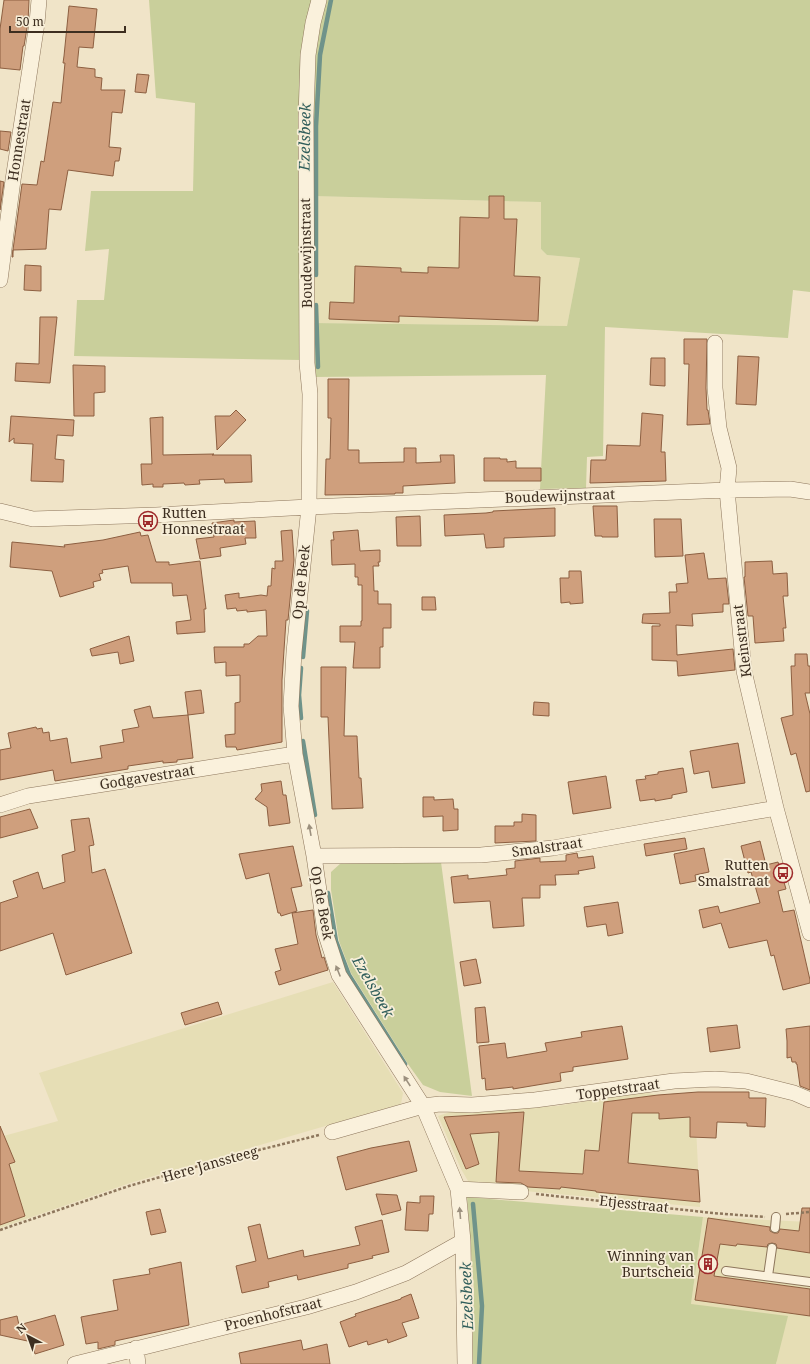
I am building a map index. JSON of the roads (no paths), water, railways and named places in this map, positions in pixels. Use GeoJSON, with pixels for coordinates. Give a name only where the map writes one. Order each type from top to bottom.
{"type":"FeatureCollection","features":[{"type":"Feature","properties":{"kind":"street","name":"Honnestraat"},"geometry":{"type":"LineString","coordinates":[[0,280],[39,0]]}},
{"type":"Feature","properties":{"kind":"street","name":"Boudewijnstraat"},"geometry":{"type":"LineString","coordinates":[[309,507],[310,394],[307,363],[306,117],[308,55],[313,23],[319,0]]}},
{"type":"Feature","properties":{"kind":"street","name":"Kleinstraat"},"geometry":{"type":"LineString","coordinates":[[715,343],[715,388],[719,428],[729,468],[727,490],[744,671],[776,808],[810,933]]}},
{"type":"Feature","properties":{"kind":"street","name":"Boudewijnstraat"},"geometry":{"type":"LineString","coordinates":[[0,512],[33,519],[727,490],[790,489],[810,492]]}},
{"type":"Feature","properties":{"kind":"street","name":"Op de Beek"},"geometry":{"type":"LineString","coordinates":[[309,507],[294,652],[291,706],[295,754],[314,856],[325,932],[339,975],[423,1106],[458,1189],[463,1241],[464,1364]]}},
{"type":"Feature","properties":{"kind":"street","name":"Godgavestraat"},"geometry":{"type":"LineString","coordinates":[[0,805],[28,796],[295,754]]}},
{"type":"Feature","properties":{"kind":"street","name":"Smalstraat"},"geometry":{"type":"LineString","coordinates":[[314,856],[481,855],[538,849],[776,808]]}},
{"type":"Feature","properties":{"kind":"street","name":"Toppetstraat"},"geometry":{"type":"LineString","coordinates":[[423,1106],[440,1104],[472,1105],[535,1100],[674,1081],[715,1079],[746,1081],[794,1092],[810,1100]]}},
{"type":"Feature","properties":{"kind":"street"},"geometry":{"type":"LineString","coordinates":[[332,1132],[423,1106]]}},
{"type":"Feature","properties":{"kind":"street"},"geometry":{"type":"LineString","coordinates":[[458,1189],[521,1192]]}},
{"type":"Feature","properties":{"kind":"street","name":"Proenhofstraat"},"geometry":{"type":"LineString","coordinates":[[75,1364],[306,1307],[356,1292],[406,1273],[463,1241]]}},
{"type":"Feature","properties":{"kind":"street"},"geometry":{"type":"LineString","coordinates":[[136,1348],[138,1364]]}},
{"type":"Feature","properties":{"kind":"lane"},"geometry":{"type":"LineString","coordinates":[[775,1228],[776,1217]]}},
{"type":"Feature","properties":{"kind":"lane"},"geometry":{"type":"LineString","coordinates":[[768,1276],[772,1248]]}},
{"type":"Feature","properties":{"kind":"lane"},"geometry":{"type":"LineString","coordinates":[[726,1271],[810,1282]]}},
{"type":"Feature","properties":{"kind":"waterway","name":"Ezelsbeek"},"geometry":{"type":"LineString","coordinates":[[316,275],[316,126],[320,55],[331,0]]}},
{"type":"Feature","properties":{"kind":"waterway","name":"Ezelsbeek"},"geometry":{"type":"LineString","coordinates":[[316,305],[318,367]]}},
{"type":"Feature","properties":{"kind":"waterway","name":"Ezelsbeek"},"geometry":{"type":"LineString","coordinates":[[303,657],[307,611]]}},
{"type":"Feature","properties":{"kind":"waterway","name":"Ezelsbeek"},"geometry":{"type":"LineString","coordinates":[[301,668],[299,695],[301,718]]}},
{"type":"Feature","properties":{"kind":"waterway","name":"Ezelsbeek"},"geometry":{"type":"LineString","coordinates":[[303,741],[315,815]]}},
{"type":"Feature","properties":{"kind":"waterway","name":"Ezelsbeek"},"geometry":{"type":"LineString","coordinates":[[328,893],[336,941],[349,975],[405,1064]]}},
{"type":"Feature","properties":{"kind":"waterway","name":"Ezelsbeek"},"geometry":{"type":"LineString","coordinates":[[473,1204],[482,1306],[479,1364]]}},
{"type":"Feature","properties":{"kind":"place","name":"Rutten Honnestraat"},"geometry":{"type":"Point","coordinates":[148,521]}},
{"type":"Feature","properties":{"kind":"place","name":"Rutten Smalstraat"},"geometry":{"type":"Point","coordinates":[783,873]}},
{"type":"Feature","properties":{"kind":"place","name":"Winning van Burtscheid"},"geometry":{"type":"Point","coordinates":[708,1264]}}]}
